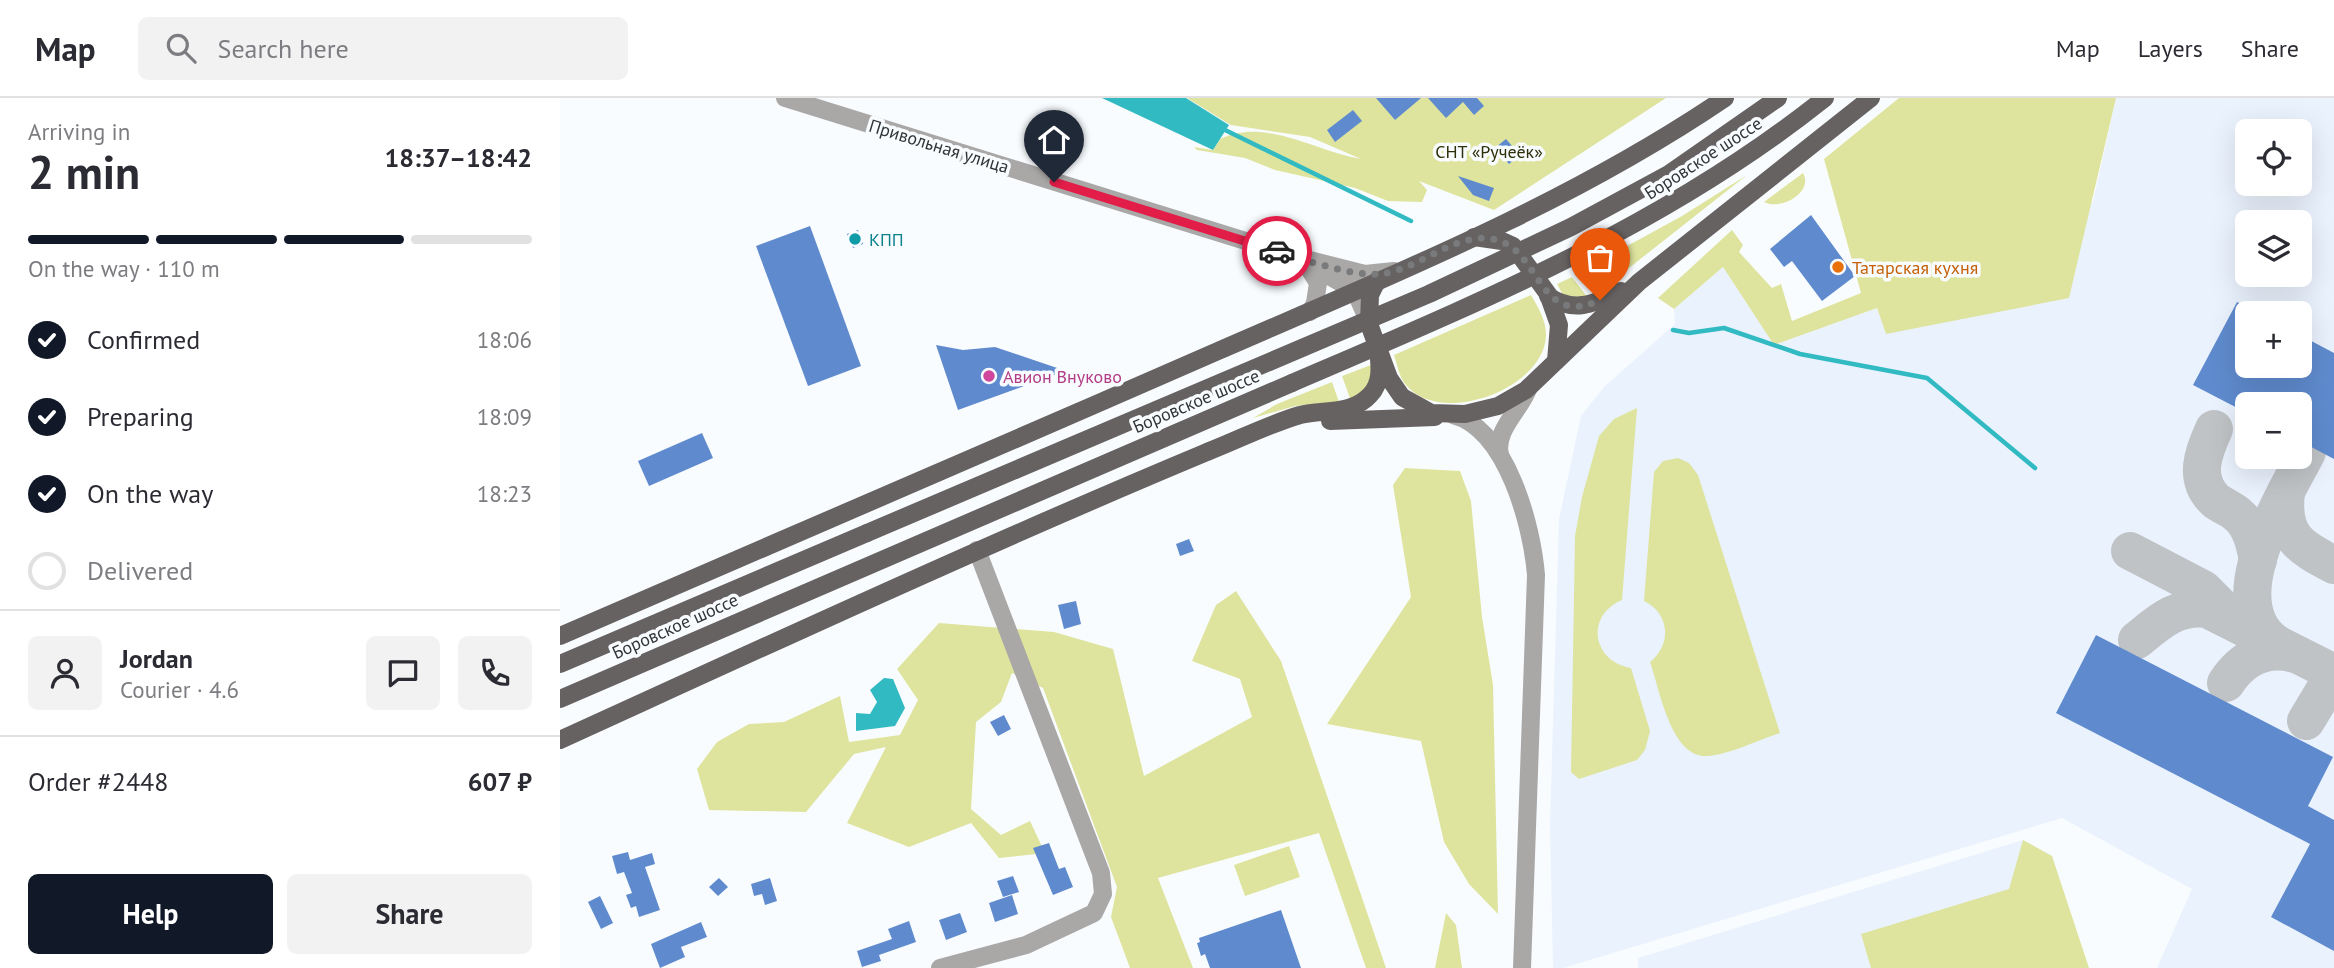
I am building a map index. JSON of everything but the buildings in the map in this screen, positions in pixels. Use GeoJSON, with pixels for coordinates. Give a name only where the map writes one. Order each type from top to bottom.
{"type":"FeatureCollection","features":[{"type":"Feature","properties":{"kind":"main road"},"geometry":{"type":"LineString","coordinates":[[560,636],[1411,266],[1576,188],[1652,145],[1725,98]]}},
{"type":"Feature","properties":{"kind":"main road","name":"Боровское шоссе"},"geometry":{"type":"LineString","coordinates":[[560,664],[1416,300],[1571,227],[1669,173],[1778,98]]}},
{"type":"Feature","properties":{"kind":"main road","name":"Боровское шоссе"},"geometry":{"type":"LineString","coordinates":[[560,699],[1431,323],[1590,249],[1707,183],[1825,98]]}},
{"type":"Feature","properties":{"kind":"main road"},"geometry":{"type":"LineString","coordinates":[[1281,423],[1451,415],[1498,406],[1529,387],[1637,284],[1871,98]]}},
{"type":"Feature","properties":{"kind":"main road"},"geometry":{"type":"LineString","coordinates":[[1471,237],[1502,241],[1513,246],[1548,296],[1559,325],[1556,361]]}},
{"type":"Feature","properties":{"kind":"main road"},"geometry":{"type":"LineString","coordinates":[[1377,281],[1369,299],[1369,324],[1394,388],[1405,400],[1426,412],[1451,415]]}},
{"type":"Feature","properties":{"kind":"main road"},"geometry":{"type":"LineString","coordinates":[[1548,296],[1566,305],[1585,306],[1637,284]]}},
{"type":"Feature","properties":{"kind":"main road"},"geometry":{"type":"LineString","coordinates":[[560,740],[978,550],[1302,415],[1351,408],[1368,397],[1378,382],[1378,350]]}},
{"type":"Feature","properties":{"kind":"street","name":"Привольная улица"},"geometry":{"type":"LineString","coordinates":[[785,98],[1294,256]]}},
{"type":"Feature","properties":{"kind":"street"},"geometry":{"type":"LineString","coordinates":[[1294,256],[1373,274],[1411,266]]}},
{"type":"Feature","properties":{"kind":"street"},"geometry":{"type":"LineString","coordinates":[[1294,256],[1355,291],[1369,324]]}},
{"type":"Feature","properties":{"kind":"street"},"geometry":{"type":"LineString","coordinates":[[1294,256],[1317,278],[1317,297],[1310,312]]}},
{"type":"Feature","properties":{"kind":"street"},"geometry":{"type":"LineString","coordinates":[[1500,455],[1501,435],[1517,412],[1529,387]]}},
{"type":"Feature","properties":{"kind":"street"},"geometry":{"type":"LineString","coordinates":[[1451,415],[1477,426],[1500,455],[1527,519],[1536,575],[1522,968]]}},
{"type":"Feature","properties":{"kind":"street"},"geometry":{"type":"LineString","coordinates":[[940,968],[1026,944],[1094,913],[1103,894],[1101,873],[978,550]]}},
{"type":"Feature","properties":{"kind":"shaded area"},"geometry":{"type":"Polygon","coordinates":[[[2116,98],[2334,98],[2334,968],[2157,968],[2192,889],[2062,818],[1563,968],[1553,968],[1550,824],[1559,519],[1581,416],[1604,387],[1675,324],[1674,309],[1723,267],[1774,345],[1877,308],[1886,334],[2093,202],[2116,98]]]}},
{"type":"Feature","properties":{"kind":"shaded area"},"geometry":{"type":"Polygon","coordinates":[[[2023,840],[2052,856],[2088,968],[1638,968],[1638,958],[2023,840]]]}},
{"type":"Feature","properties":{"kind":"green space","name":"СНТ «Ручеёк»"},"geometry":{"type":"Polygon","coordinates":[[[1187,98],[1666,98],[1494,210],[1419,181],[1427,190],[1422,202],[1388,201],[1355,188],[1275,170],[1245,158],[1197,150],[1194,147],[1213,150],[1220,139],[1237,133],[1255,132],[1291,138],[1361,159],[1310,137],[1231,125],[1187,98]]]}},
{"type":"Feature","properties":{"kind":"green space"},"geometry":{"type":"Polygon","coordinates":[[[1899,98],[2116,98],[2069,298],[1886,334],[1877,308],[1774,345],[1723,267],[1674,309],[1658,298],[1732,230],[1743,245],[1739,252],[1772,288],[1781,284],[1792,321],[1861,293],[1824,159],[1899,98]]]}},
{"type":"Feature","properties":{"kind":"green space"},"geometry":{"type":"Polygon","coordinates":[[[1803,173],[1804,187],[1794,198],[1779,204],[1764,202],[1803,173]]]}},
{"type":"Feature","properties":{"kind":"green space"},"geometry":{"type":"Polygon","coordinates":[[[1747,175],[1596,294],[1578,273],[1682,216],[1747,175]]]}},
{"type":"Feature","properties":{"kind":"green space"},"geometry":{"type":"Polygon","coordinates":[[[1572,277],[1589,299],[1563,295],[1557,284],[1572,277]]]}},
{"type":"Feature","properties":{"kind":"green space"},"geometry":{"type":"Polygon","coordinates":[[[1531,295],[1543,319],[1546,335],[1541,354],[1528,372],[1510,386],[1465,402],[1442,402],[1422,397],[1406,385],[1394,355],[1531,295]]]}},
{"type":"Feature","properties":{"kind":"green space"},"geometry":{"type":"Polygon","coordinates":[[[1371,365],[1372,385],[1351,401],[1342,376],[1371,365]]]}},
{"type":"Feature","properties":{"kind":"green space"},"geometry":{"type":"Polygon","coordinates":[[[1332,382],[1339,402],[1295,406],[1253,418],[1277,404],[1332,382]]]}},
{"type":"Feature","properties":{"kind":"green space"},"geometry":{"type":"Polygon","coordinates":[[[1637,408],[1622,600],[1602,616],[1598,637],[1601,648],[1608,657],[1631,668],[1650,731],[1645,750],[1637,760],[1579,779],[1571,772],[1575,536],[1582,497],[1599,436],[1614,419],[1637,408]]]}},
{"type":"Feature","properties":{"kind":"green space"},"geometry":{"type":"Polygon","coordinates":[[[1678,458],[1689,463],[1698,475],[1780,733],[1717,755],[1695,754],[1685,747],[1676,735],[1663,705],[1650,662],[1662,647],[1665,638],[1659,613],[1644,601],[1654,472],[1663,461],[1678,458]]]}},
{"type":"Feature","properties":{"kind":"green space"},"geometry":{"type":"Polygon","coordinates":[[[1405,468],[1460,471],[1471,501],[1482,617],[1493,685],[1498,914],[1469,884],[1444,842],[1421,741],[1327,724],[1411,597],[1393,485],[1405,468]]]}},
{"type":"Feature","properties":{"kind":"green space"},"geometry":{"type":"Polygon","coordinates":[[[1236,591],[1281,661],[1386,968],[1366,968],[1319,833],[1158,878],[1193,968],[1130,968],[1111,917],[1117,887],[1043,688],[1012,673],[1001,702],[976,722],[971,809],[1001,835],[1030,821],[1045,853],[999,858],[971,823],[909,847],[847,823],[886,747],[854,754],[806,812],[709,810],[697,769],[717,742],[749,724],[784,722],[840,696],[849,742],[900,735],[918,700],[897,669],[939,623],[1054,632],[1113,649],[1144,776],[1252,717],[1240,679],[1192,661],[1216,605],[1236,591]]]}},
{"type":"Feature","properties":{"kind":"green space"},"geometry":{"type":"Polygon","coordinates":[[[2023,840],[2052,856],[2089,968],[1871,968],[1861,934],[2009,889],[2023,840]]]}},
{"type":"Feature","properties":{"kind":"green space"},"geometry":{"type":"Polygon","coordinates":[[[1289,846],[1300,877],[1245,896],[1234,865],[1289,846]]]}},
{"type":"Feature","properties":{"kind":"green space"},"geometry":{"type":"Polygon","coordinates":[[[1446,913],[1456,925],[1462,968],[1435,968],[1446,913]]]}},
{"type":"Feature","properties":{"kind":"water"},"geometry":{"type":"Polygon","coordinates":[[[1102,98],[1186,98],[1229,125],[1213,150],[1102,98]]]}},
{"type":"Feature","properties":{"kind":"water"},"geometry":{"type":"Polygon","coordinates":[[[884,678],[893,679],[905,708],[895,726],[856,731],[856,713],[870,714],[877,702],[870,690],[884,678]]]}},
{"type":"Feature","properties":{"kind":"waterway"},"geometry":{"type":"LineString","coordinates":[[1223,129],[1411,221]]}},
{"type":"Feature","properties":{"kind":"waterway"},"geometry":{"type":"LineString","coordinates":[[1673,330],[1689,333],[1724,328],[1800,354],[1927,378],[2035,468]]}},
{"type":"Feature","properties":{"kind":"taxiway"},"geometry":{"type":"LineString","coordinates":[[2214,429],[2202,466],[2204,483],[2215,500],[2236,513],[2246,524],[2258,560]]}},
{"type":"Feature","properties":{"kind":"taxiway"},"geometry":{"type":"LineString","coordinates":[[2277,644],[2260,626],[2253,604],[2254,578],[2260,550],[2271,522],[2298,469]]}},
{"type":"Feature","properties":{"kind":"taxiway"},"geometry":{"type":"LineString","coordinates":[[2286,492],[2285,507],[2289,529],[2302,545],[2334,565]]}},
{"type":"Feature","properties":{"kind":"taxiway"},"geometry":{"type":"LineString","coordinates":[[2130,551],[2203,589],[2227,613]]}},
{"type":"Feature","properties":{"kind":"taxiway"},"geometry":{"type":"LineString","coordinates":[[2137,640],[2177,612],[2207,609],[2334,673]]}},
{"type":"Feature","properties":{"kind":"taxiway"},"geometry":{"type":"LineString","coordinates":[[2226,683],[2239,667],[2256,656],[2274,652],[2295,654]]}},
{"type":"Feature","properties":{"kind":"taxiway"},"geometry":{"type":"LineString","coordinates":[[2306,721],[2324,691],[2334,683]]}},
{"type":"Feature","properties":{"kind":"way so far"},"geometry":{"type":"LineString","coordinates":[[1277,251],[1365,274],[1381,274],[1411,266],[1471,237],[1494,239],[1513,246],[1548,296],[1558,302],[1578,306],[1591,305],[1600,300]]}},
{"type":"Feature","properties":{"kind":"place","name":"КПП"},"geometry":{"type":"Point","coordinates":[855,239]}},
{"type":"Feature","properties":{"kind":"place","name":"Татарская кухня"},"geometry":{"type":"Point","coordinates":[1838,267]}},
{"type":"Feature","properties":{"kind":"place","name":"Авион Внуково"},"geometry":{"type":"Point","coordinates":[989,376]}},
{"type":"Feature","properties":{"kind":"route"},"geometry":{"type":"LineString","coordinates":[[1054,182],[1277,251]]}}]}
